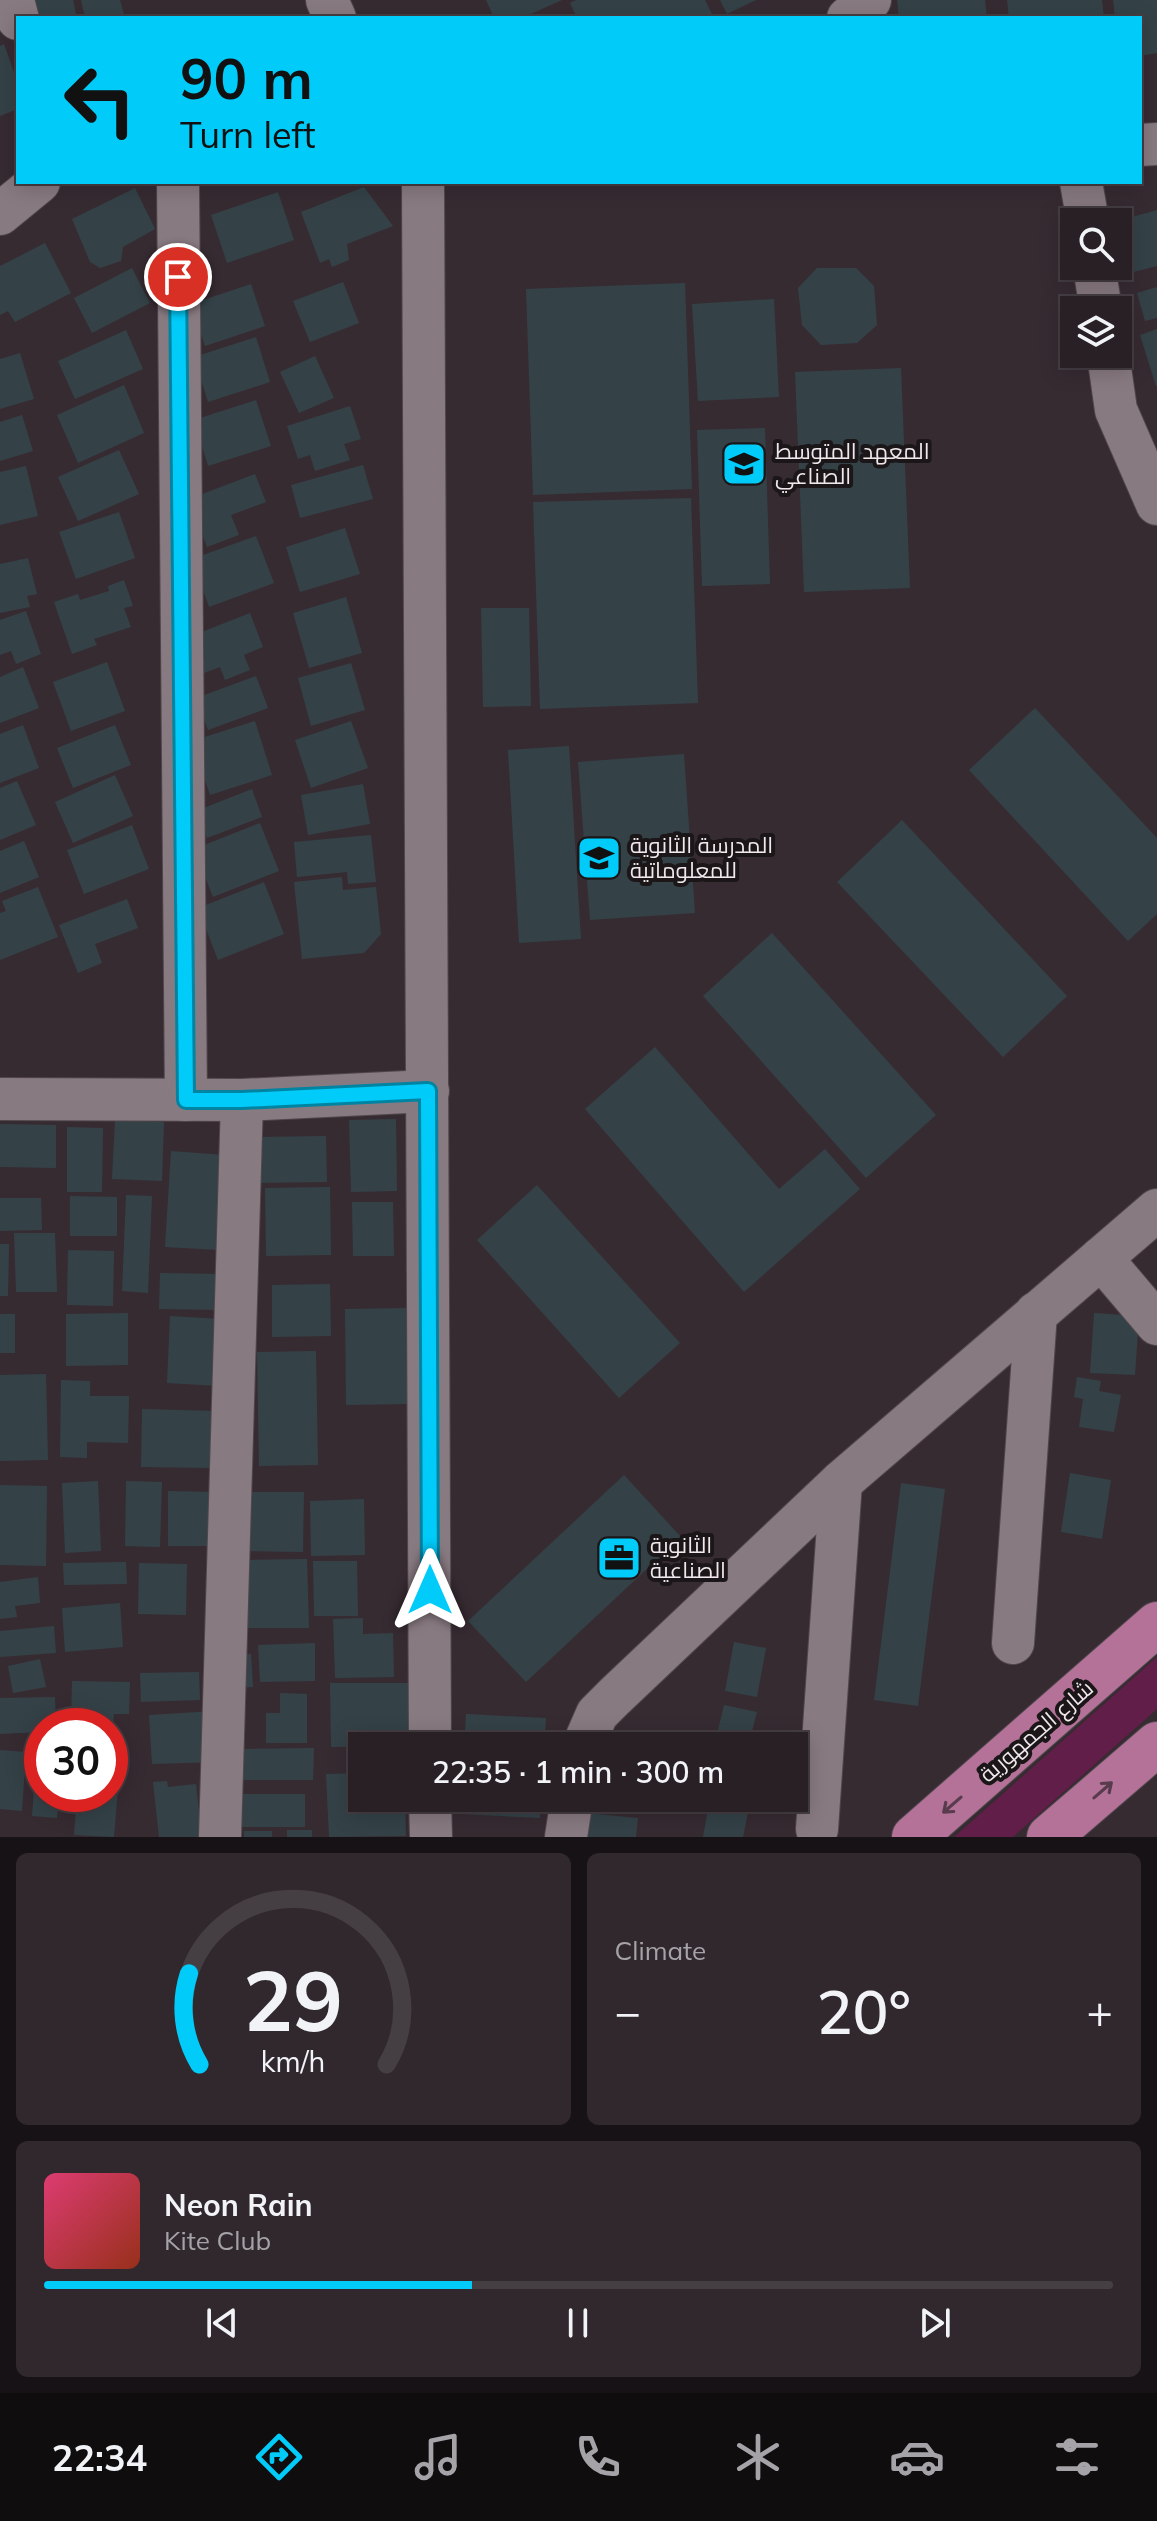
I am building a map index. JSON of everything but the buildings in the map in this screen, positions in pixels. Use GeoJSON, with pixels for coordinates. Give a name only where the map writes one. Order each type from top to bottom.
{"type":"FeatureCollection","features":[{"type":"Feature","properties":{"kind":"main road","name":"شارع الجمهورية"},"geometry":{"type":"LineString","coordinates":[[914,1837],[1157,1624]]}},
{"type":"Feature","properties":{"kind":"main road"},"geometry":{"type":"LineString","coordinates":[[1049,1837],[1157,1744]]}},
{"type":"Feature","properties":{"kind":"street"},"geometry":{"type":"LineString","coordinates":[[850,16],[870,0]]}},
{"type":"Feature","properties":{"kind":"street"},"geometry":{"type":"LineString","coordinates":[[0,214],[37,184]]}},
{"type":"Feature","properties":{"kind":"street"},"geometry":{"type":"LineString","coordinates":[[178,184],[186,1100]]}},
{"type":"Feature","properties":{"kind":"street"},"geometry":{"type":"LineString","coordinates":[[423,184],[430,1732]]}},
{"type":"Feature","properties":{"kind":"street"},"geometry":{"type":"LineString","coordinates":[[1081,184],[1086,208]]}},
{"type":"Feature","properties":{"kind":"street"},"geometry":{"type":"LineString","coordinates":[[1110,368],[1116,410],[1157,504]]}},
{"type":"Feature","properties":{"kind":"street"},"geometry":{"type":"LineString","coordinates":[[0,1099],[242,1100],[428,1091]]}},
{"type":"Feature","properties":{"kind":"street"},"geometry":{"type":"LineString","coordinates":[[220,1837],[242,1100]]}},
{"type":"Feature","properties":{"kind":"street"},"geometry":{"type":"LineString","coordinates":[[589,1732],[597,1714],[614,1697],[841,1482],[1157,1210]]}},
{"type":"Feature","properties":{"kind":"street"},"geometry":{"type":"LineString","coordinates":[[1101,1258],[1157,1324]]}},
{"type":"Feature","properties":{"kind":"street"},"geometry":{"type":"LineString","coordinates":[[1013,1643],[1036,1313]]}},
{"type":"Feature","properties":{"kind":"street"},"geometry":{"type":"LineString","coordinates":[[817,1829],[841,1482]]}},
{"type":"Feature","properties":{"kind":"street"},"geometry":{"type":"LineString","coordinates":[[430,1812],[431,1837]]}},
{"type":"Feature","properties":{"kind":"street"},"geometry":{"type":"LineString","coordinates":[[566,1837],[570,1812]]}},
{"type":"Feature","properties":{"kind":"shaded area"},"geometry":{"type":"Polygon","coordinates":[[[1157,1657],[1157,1709],[1013,1837],[954,1837],[1157,1657]]]}},
{"type":"Feature","properties":{"kind":"place","name":"المعهد المتوسط الصناعي"},"geometry":{"type":"Point","coordinates":[744,464]}},
{"type":"Feature","properties":{"kind":"place","name":"المدرسة الثانوية للمعلوماتية"},"geometry":{"type":"Point","coordinates":[599,858]}},
{"type":"Feature","properties":{"kind":"place","name":"الثانوية الصناعية"},"geometry":{"type":"Point","coordinates":[619,1558]}},
{"type":"Feature","properties":{"kind":"route"},"geometry":{"type":"LineString","coordinates":[[178,277],[186,1100],[428,1091],[430,1590]]}}]}
